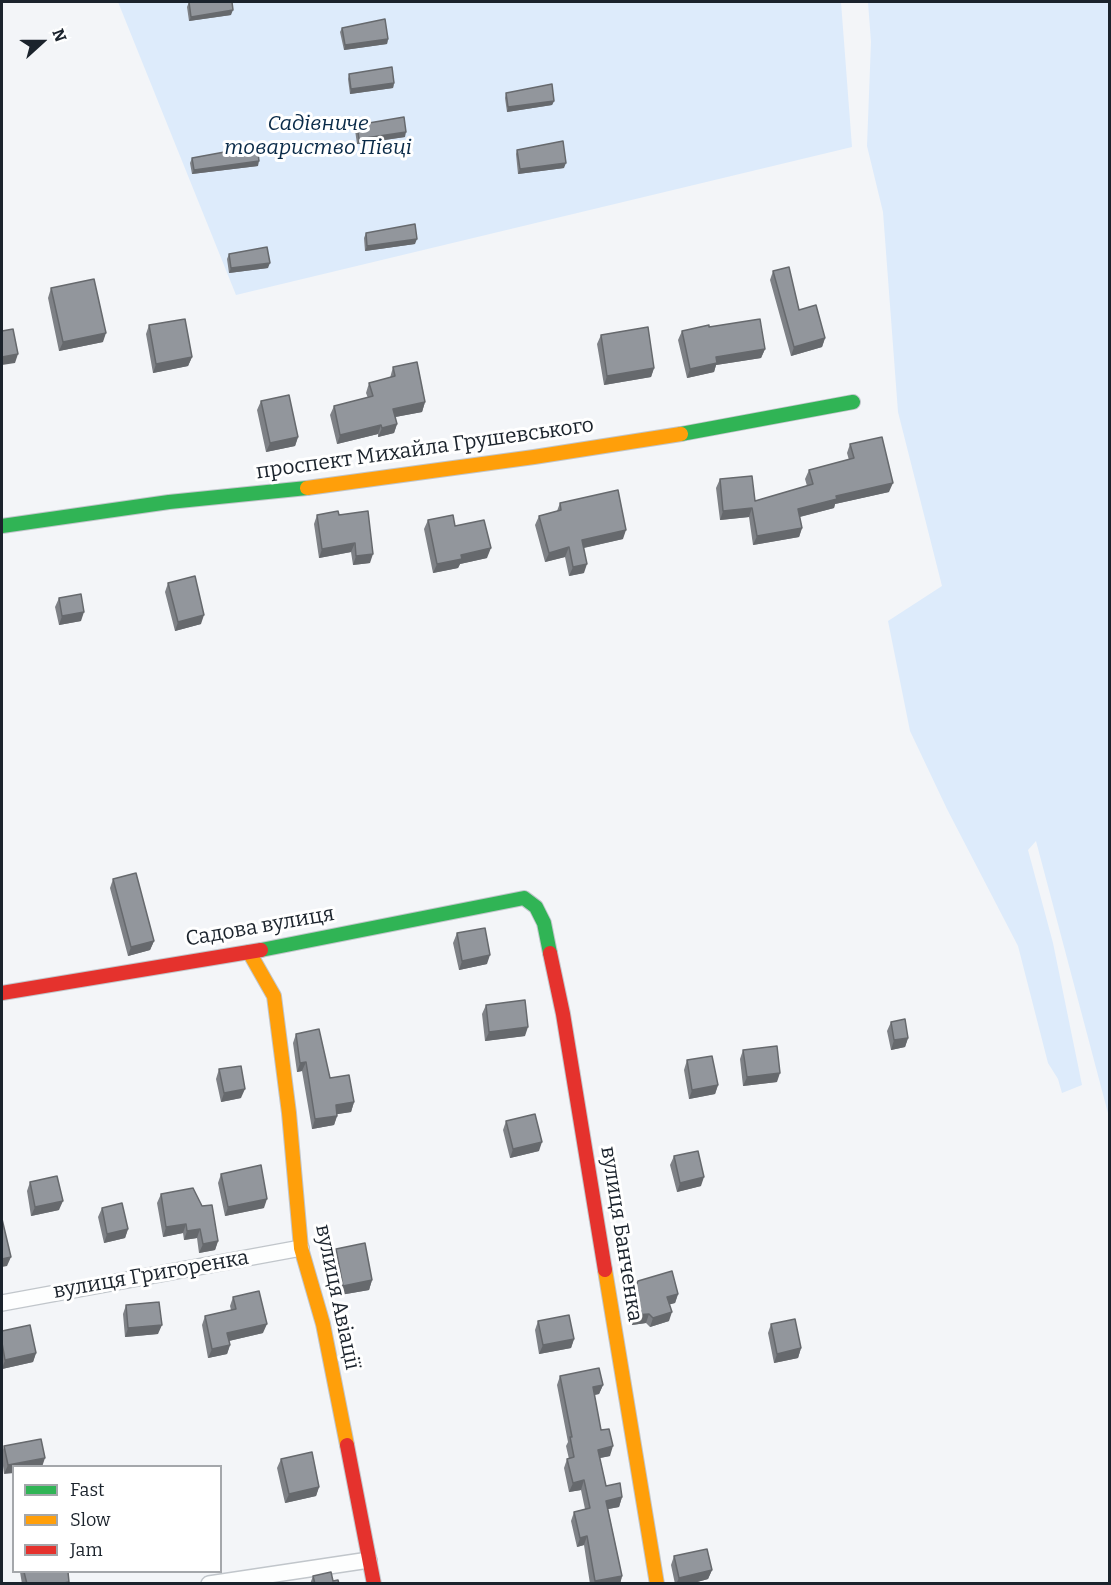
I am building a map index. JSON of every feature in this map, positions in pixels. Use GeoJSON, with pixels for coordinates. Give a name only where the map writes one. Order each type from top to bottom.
{"type":"FeatureCollection","features":[{"type":"Feature","properties":{"kind":"street","name":"проспект Михайла Грушевського"},"geometry":{"type":"LineString","coordinates":[[2,526],[169,502],[332,485],[534,457],[662,438],[853,402]]}},
{"type":"Feature","properties":{"kind":"street","name":"Садова вулиця"},"geometry":{"type":"LineString","coordinates":[[2,993],[249,952],[524,898]]}},
{"type":"Feature","properties":{"kind":"street","name":"вулиця Банченка"},"geometry":{"type":"LineString","coordinates":[[524,898],[536,907],[544,923],[563,1014],[657,1584]]}},
{"type":"Feature","properties":{"kind":"street","name":"вулиця Авіації"},"geometry":{"type":"LineString","coordinates":[[249,952],[274,996],[289,1113],[301,1248],[323,1324],[374,1584]]}},
{"type":"Feature","properties":{"kind":"street","name":"вулиця Григоренка"},"geometry":{"type":"LineString","coordinates":[[2,1303],[301,1248]]}},
{"type":"Feature","properties":{"kind":"street"},"geometry":{"type":"LineString","coordinates":[[210,1584],[369,1560]]}},
{"type":"Feature","properties":{"kind":"green space","name":"Садівниче товариство Півці"},"geometry":{"type":"Polygon","coordinates":[[[118,2],[841,2],[852,147],[236,295],[118,2]]]}},
{"type":"Feature","properties":{"kind":"green space"},"geometry":{"type":"Polygon","coordinates":[[[868,2],[1109,2],[1109,1117],[1036,841],[1028,850],[1053,943],[1082,1085],[1062,1093],[1058,1079],[1048,1063],[1018,946],[947,809],[910,731],[888,621],[942,586],[898,412],[883,212],[867,146],[871,42],[868,2]]]}},
{"type":"Feature","properties":{"kind":"building"},"geometry":{"type":"Polygon","coordinates":[[[189,2],[232,2],[233,10],[191,17],[189,2]]]}},
{"type":"Feature","properties":{"kind":"building"},"geometry":{"type":"Polygon","coordinates":[[[385,19],[388,39],[345,45],[342,28],[385,19]]]}},
{"type":"Feature","properties":{"kind":"building"},"geometry":{"type":"Polygon","coordinates":[[[392,67],[394,83],[351,89],[349,74],[392,67]]]}},
{"type":"Feature","properties":{"kind":"building"},"geometry":{"type":"Polygon","coordinates":[[[552,84],[554,101],[508,107],[506,93],[552,84]]]}},
{"type":"Feature","properties":{"kind":"building"},"geometry":{"type":"Polygon","coordinates":[[[404,117],[406,132],[359,139],[357,125],[404,117]]]}},
{"type":"Feature","properties":{"kind":"building"},"geometry":{"type":"Polygon","coordinates":[[[563,141],[566,163],[520,169],[517,150],[563,141]]]}},
{"type":"Feature","properties":{"kind":"building"},"geometry":{"type":"Polygon","coordinates":[[[257,146],[259,161],[194,170],[192,158],[257,146]]]}},
{"type":"Feature","properties":{"kind":"building"},"geometry":{"type":"Polygon","coordinates":[[[415,224],[417,239],[367,246],[366,233],[415,224]]]}},
{"type":"Feature","properties":{"kind":"building"},"geometry":{"type":"Polygon","coordinates":[[[267,247],[270,263],[231,268],[229,254],[267,247]]]}},
{"type":"Feature","properties":{"kind":"building"},"geometry":{"type":"Polygon","coordinates":[[[789,267],[799,310],[816,305],[825,338],[794,347],[773,271],[789,267]]]}},
{"type":"Feature","properties":{"kind":"building"},"geometry":{"type":"Polygon","coordinates":[[[94,279],[106,333],[63,342],[51,288],[94,279]]]}},
{"type":"Feature","properties":{"kind":"building"},"geometry":{"type":"Polygon","coordinates":[[[185,319],[192,357],[156,364],[149,325],[185,319]]]}},
{"type":"Feature","properties":{"kind":"building"},"geometry":{"type":"Polygon","coordinates":[[[760,319],[765,349],[716,357],[717,363],[690,369],[682,331],[709,325],[709,327],[760,319]]]}},
{"type":"Feature","properties":{"kind":"building"},"geometry":{"type":"Polygon","coordinates":[[[648,327],[654,368],[607,376],[601,335],[648,327]]]}},
{"type":"Feature","properties":{"kind":"building"},"geometry":{"type":"Polygon","coordinates":[[[13,329],[18,354],[2,357],[2,331],[13,329]]]}},
{"type":"Feature","properties":{"kind":"building"},"geometry":{"type":"Polygon","coordinates":[[[417,362],[425,402],[393,409],[397,424],[382,428],[381,425],[340,435],[334,406],[373,396],[369,383],[395,376],[393,367],[417,362]]]}},
{"type":"Feature","properties":{"kind":"building"},"geometry":{"type":"Polygon","coordinates":[[[289,395],[298,437],[270,443],[261,401],[289,395]]]}},
{"type":"Feature","properties":{"kind":"building"},"geometry":{"type":"Polygon","coordinates":[[[882,437],[893,483],[836,496],[837,499],[798,509],[802,528],[757,536],[752,508],[723,511],[720,479],[752,476],[755,501],[813,484],[809,470],[854,458],[850,444],[882,437]]]}},
{"type":"Feature","properties":{"kind":"building"},"geometry":{"type":"Polygon","coordinates":[[[618,490],[626,530],[582,540],[587,564],[573,567],[569,547],[549,553],[539,516],[561,510],[560,503],[618,490]]]}},
{"type":"Feature","properties":{"kind":"building"},"geometry":{"type":"Polygon","coordinates":[[[338,511],[339,515],[368,511],[373,554],[356,556],[355,543],[322,549],[317,515],[338,511]]]}},
{"type":"Feature","properties":{"kind":"building"},"geometry":{"type":"Polygon","coordinates":[[[453,515],[455,526],[484,520],[491,548],[461,555],[462,559],[437,564],[428,520],[453,515]]]}},
{"type":"Feature","properties":{"kind":"building"},"geometry":{"type":"Polygon","coordinates":[[[195,576],[204,615],[178,622],[168,583],[195,576]]]}},
{"type":"Feature","properties":{"kind":"building"},"geometry":{"type":"Polygon","coordinates":[[[81,594],[84,612],[62,616],[59,598],[81,594]]]}},
{"type":"Feature","properties":{"kind":"building"},"geometry":{"type":"Polygon","coordinates":[[[136,873],[154,941],[131,947],[113,879],[136,873]]]}},
{"type":"Feature","properties":{"kind":"building"},"geometry":{"type":"Polygon","coordinates":[[[485,928],[490,955],[462,961],[457,933],[485,928]]]}},
{"type":"Feature","properties":{"kind":"building"},"geometry":{"type":"Polygon","coordinates":[[[525,1000],[528,1027],[489,1032],[486,1005],[525,1000]]]}},
{"type":"Feature","properties":{"kind":"building"},"geometry":{"type":"Polygon","coordinates":[[[905,1019],[908,1038],[894,1040],[891,1022],[905,1019]]]}},
{"type":"Feature","properties":{"kind":"building"},"geometry":{"type":"Polygon","coordinates":[[[319,1029],[330,1078],[349,1075],[354,1102],[336,1105],[337,1116],[315,1119],[306,1062],[300,1063],[296,1034],[319,1029]]]}},
{"type":"Feature","properties":{"kind":"building"},"geometry":{"type":"Polygon","coordinates":[[[777,1046],[780,1073],[747,1077],[743,1050],[777,1046]]]}},
{"type":"Feature","properties":{"kind":"building"},"geometry":{"type":"Polygon","coordinates":[[[712,1056],[718,1085],[692,1090],[687,1060],[712,1056]]]}},
{"type":"Feature","properties":{"kind":"building"},"geometry":{"type":"Polygon","coordinates":[[[241,1066],[245,1089],[224,1093],[219,1069],[241,1066]]]}},
{"type":"Feature","properties":{"kind":"building"},"geometry":{"type":"Polygon","coordinates":[[[535,1114],[542,1142],[513,1149],[506,1121],[535,1114]]]}},
{"type":"Feature","properties":{"kind":"building"},"geometry":{"type":"Polygon","coordinates":[[[698,1151],[704,1177],[680,1183],[674,1156],[698,1151]]]}},
{"type":"Feature","properties":{"kind":"building"},"geometry":{"type":"Polygon","coordinates":[[[261,1165],[267,1199],[228,1207],[221,1174],[261,1165]]]}},
{"type":"Feature","properties":{"kind":"building"},"geometry":{"type":"Polygon","coordinates":[[[57,1176],[63,1201],[35,1207],[30,1182],[57,1176]]]}},
{"type":"Feature","properties":{"kind":"building"},"geometry":{"type":"Polygon","coordinates":[[[193,1188],[202,1206],[212,1205],[218,1241],[203,1244],[200,1229],[187,1231],[186,1224],[166,1227],[161,1194],[193,1188]]]}},
{"type":"Feature","properties":{"kind":"building"},"geometry":{"type":"Polygon","coordinates":[[[122,1203],[128,1229],[107,1234],[102,1208],[122,1203]]]}},
{"type":"Feature","properties":{"kind":"building"},"geometry":{"type":"Polygon","coordinates":[[[2,1219],[11,1257],[2,1259],[2,1219]]]}},
{"type":"Feature","properties":{"kind":"building"},"geometry":{"type":"Polygon","coordinates":[[[365,1243],[372,1280],[343,1286],[336,1249],[365,1243]]]}},
{"type":"Feature","properties":{"kind":"building"},"geometry":{"type":"Polygon","coordinates":[[[672,1271],[678,1294],[667,1297],[672,1312],[653,1318],[649,1314],[635,1315],[633,1293],[638,1281],[672,1271]]]}},
{"type":"Feature","properties":{"kind":"building"},"geometry":{"type":"Polygon","coordinates":[[[259,1291],[267,1324],[227,1333],[230,1345],[212,1349],[205,1316],[236,1309],[233,1297],[259,1291]]]}},
{"type":"Feature","properties":{"kind":"building"},"geometry":{"type":"Polygon","coordinates":[[[159,1302],[162,1325],[128,1328],[126,1305],[159,1302]]]}},
{"type":"Feature","properties":{"kind":"building"},"geometry":{"type":"Polygon","coordinates":[[[569,1315],[574,1339],[543,1345],[538,1321],[569,1315]]]}},
{"type":"Feature","properties":{"kind":"building"},"geometry":{"type":"Polygon","coordinates":[[[795,1319],[801,1348],[777,1354],[771,1324],[795,1319]]]}},
{"type":"Feature","properties":{"kind":"building"},"geometry":{"type":"Polygon","coordinates":[[[30,1325],[36,1353],[5,1360],[2,1331],[30,1325]]]}},
{"type":"Feature","properties":{"kind":"building"},"geometry":{"type":"Polygon","coordinates":[[[599,1368],[603,1385],[593,1387],[601,1430],[609,1429],[613,1446],[598,1450],[606,1486],[620,1483],[622,1497],[606,1501],[622,1576],[595,1581],[587,1536],[580,1538],[574,1512],[590,1508],[584,1480],[573,1483],[567,1459],[574,1457],[560,1376],[599,1368]]]}},
{"type":"Feature","properties":{"kind":"building"},"geometry":{"type":"Polygon","coordinates":[[[41,1439],[45,1458],[8,1465],[4,1446],[41,1439]]]}},
{"type":"Feature","properties":{"kind":"building"},"geometry":{"type":"Polygon","coordinates":[[[312,1452],[319,1487],[289,1494],[281,1459],[312,1452]]]}},
{"type":"Feature","properties":{"kind":"building"},"geometry":{"type":"Polygon","coordinates":[[[707,1549],[712,1570],[679,1578],[674,1556],[707,1549]]]}},
{"type":"Feature","properties":{"kind":"building"},"geometry":{"type":"Polygon","coordinates":[[[331,1572],[333,1581],[338,1580],[339,1584],[315,1584],[313,1576],[331,1572]]]}},
{"type":"Feature","properties":{"kind":"building"},"geometry":{"type":"Polygon","coordinates":[[[24,1573],[68,1573],[69,1582],[27,1584],[24,1573]]]}},
{"type":"Feature","properties":{"kind":"traffic: fast"},"geometry":{"type":"LineString","coordinates":[[681,434],[853,402]]}},
{"type":"Feature","properties":{"kind":"traffic: fast"},"geometry":{"type":"LineString","coordinates":[[2,526],[169,502],[307,488]]}},
{"type":"Feature","properties":{"kind":"traffic: fast"},"geometry":{"type":"LineString","coordinates":[[261,950],[524,898],[536,907],[544,923],[550,953]]}},
{"type":"Feature","properties":{"kind":"traffic: slow"},"geometry":{"type":"LineString","coordinates":[[307,488],[681,434]]}},
{"type":"Feature","properties":{"kind":"traffic: slow"},"geometry":{"type":"LineString","coordinates":[[249,952],[274,996],[289,1113],[301,1248],[323,1324],[347,1445]]}},
{"type":"Feature","properties":{"kind":"traffic: slow"},"geometry":{"type":"LineString","coordinates":[[605,1270],[657,1584]]}},
{"type":"Feature","properties":{"kind":"traffic: jam"},"geometry":{"type":"LineString","coordinates":[[2,993],[261,950]]}},
{"type":"Feature","properties":{"kind":"traffic: jam"},"geometry":{"type":"LineString","coordinates":[[550,953],[563,1014],[605,1270]]}},
{"type":"Feature","properties":{"kind":"traffic: jam"},"geometry":{"type":"LineString","coordinates":[[347,1445],[374,1584]]}}]}
